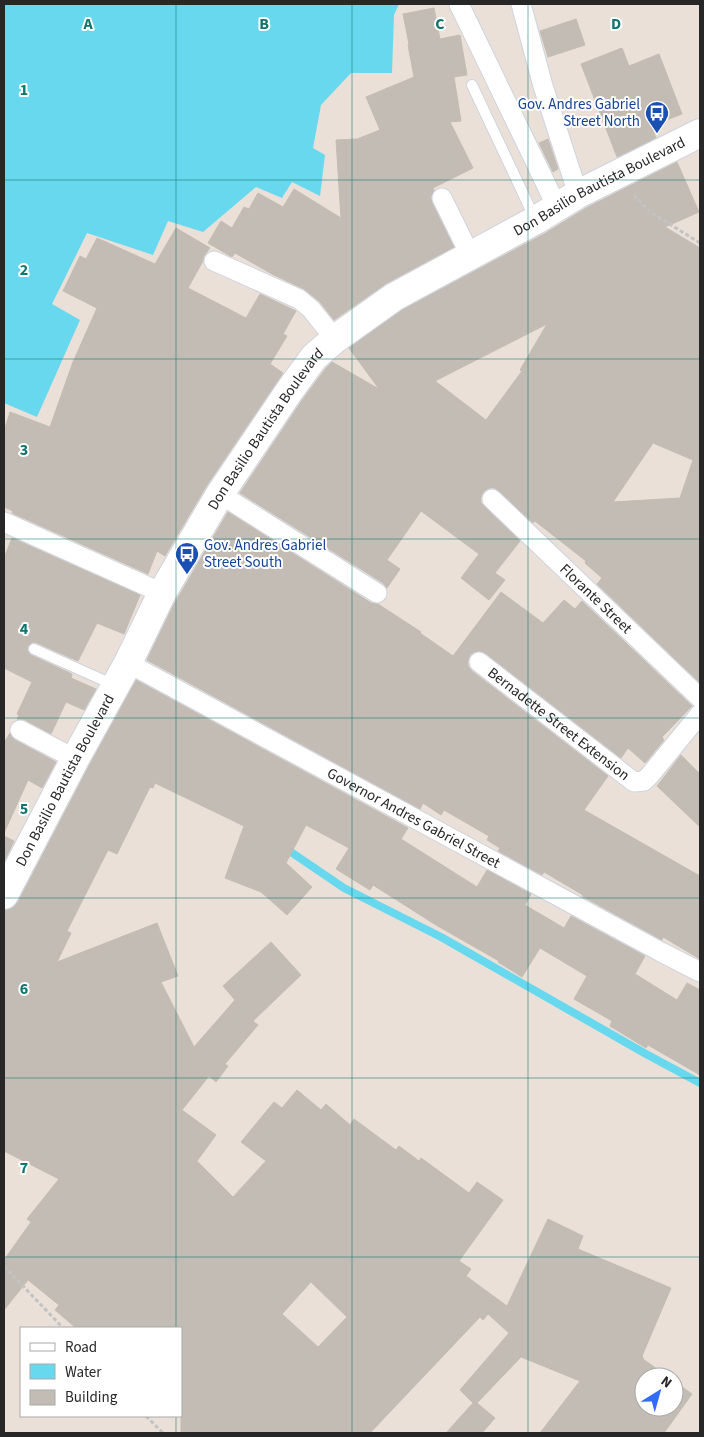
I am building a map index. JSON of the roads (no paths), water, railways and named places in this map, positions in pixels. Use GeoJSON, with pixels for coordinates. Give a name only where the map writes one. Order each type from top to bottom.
{"type":"FeatureCollection","features":[{"type":"Feature","properties":{"kind":"main road","name":"Don Basilio Bautista Boulevard"},"geometry":{"type":"LineString","coordinates":[[4,895],[122,674],[162,593],[220,494],[314,357],[335,339],[394,297],[557,207],[700,133]]}},
{"type":"Feature","properties":{"kind":"street"},"geometry":{"type":"LineString","coordinates":[[459,4],[557,207]]}},
{"type":"Feature","properties":{"kind":"street"},"geometry":{"type":"LineString","coordinates":[[521,4],[543,86],[557,207]]}},
{"type":"Feature","properties":{"kind":"street"},"geometry":{"type":"LineString","coordinates":[[442,198],[470,255]]}},
{"type":"Feature","properties":{"kind":"street"},"geometry":{"type":"LineString","coordinates":[[214,261],[298,299],[311,309],[335,339]]}},
{"type":"Feature","properties":{"kind":"street"},"geometry":{"type":"LineString","coordinates":[[220,494],[376,593]]}},
{"type":"Feature","properties":{"kind":"street","name":"Florante Street"},"geometry":{"type":"LineString","coordinates":[[492,499],[700,698]]}},
{"type":"Feature","properties":{"kind":"street"},"geometry":{"type":"LineString","coordinates":[[4,522],[162,593]]}},
{"type":"Feature","properties":{"kind":"street","name":"Bernadette Street Extension"},"geometry":{"type":"LineString","coordinates":[[479,662],[634,782],[644,781],[650,775],[700,714]]}},
{"type":"Feature","properties":{"kind":"street","name":"Governor Andres Gabriel Street"},"geometry":{"type":"LineString","coordinates":[[122,674],[700,972]]}},
{"type":"Feature","properties":{"kind":"street"},"geometry":{"type":"LineString","coordinates":[[20,730],[75,759]]}},
{"type":"Feature","properties":{"kind":"lane"},"geometry":{"type":"LineString","coordinates":[[472,85],[557,207]]}},
{"type":"Feature","properties":{"kind":"lane"},"geometry":{"type":"LineString","coordinates":[[34,649],[122,674]]}},
{"type":"Feature","properties":{"kind":"water"},"geometry":{"type":"Polygon","coordinates":[[[4,4],[399,4],[394,15],[392,73],[351,73],[321,105],[313,148],[325,155],[320,196],[292,182],[282,198],[256,187],[203,232],[168,221],[153,255],[87,233],[52,304],[80,320],[37,417],[4,403],[4,4]]]}},
{"type":"Feature","properties":{"kind":"waterway"},"geometry":{"type":"LineString","coordinates":[[285,848],[344,888],[441,937],[700,1083]]}},
{"type":"Feature","properties":{"kind":"place","name":"Gov. Andres Gabriel Street North"},"geometry":{"type":"Point","coordinates":[657,134]}},
{"type":"Feature","properties":{"kind":"place","name":"Gov. Andres Gabriel Street South"},"geometry":{"type":"Point","coordinates":[187,575]}}]}
